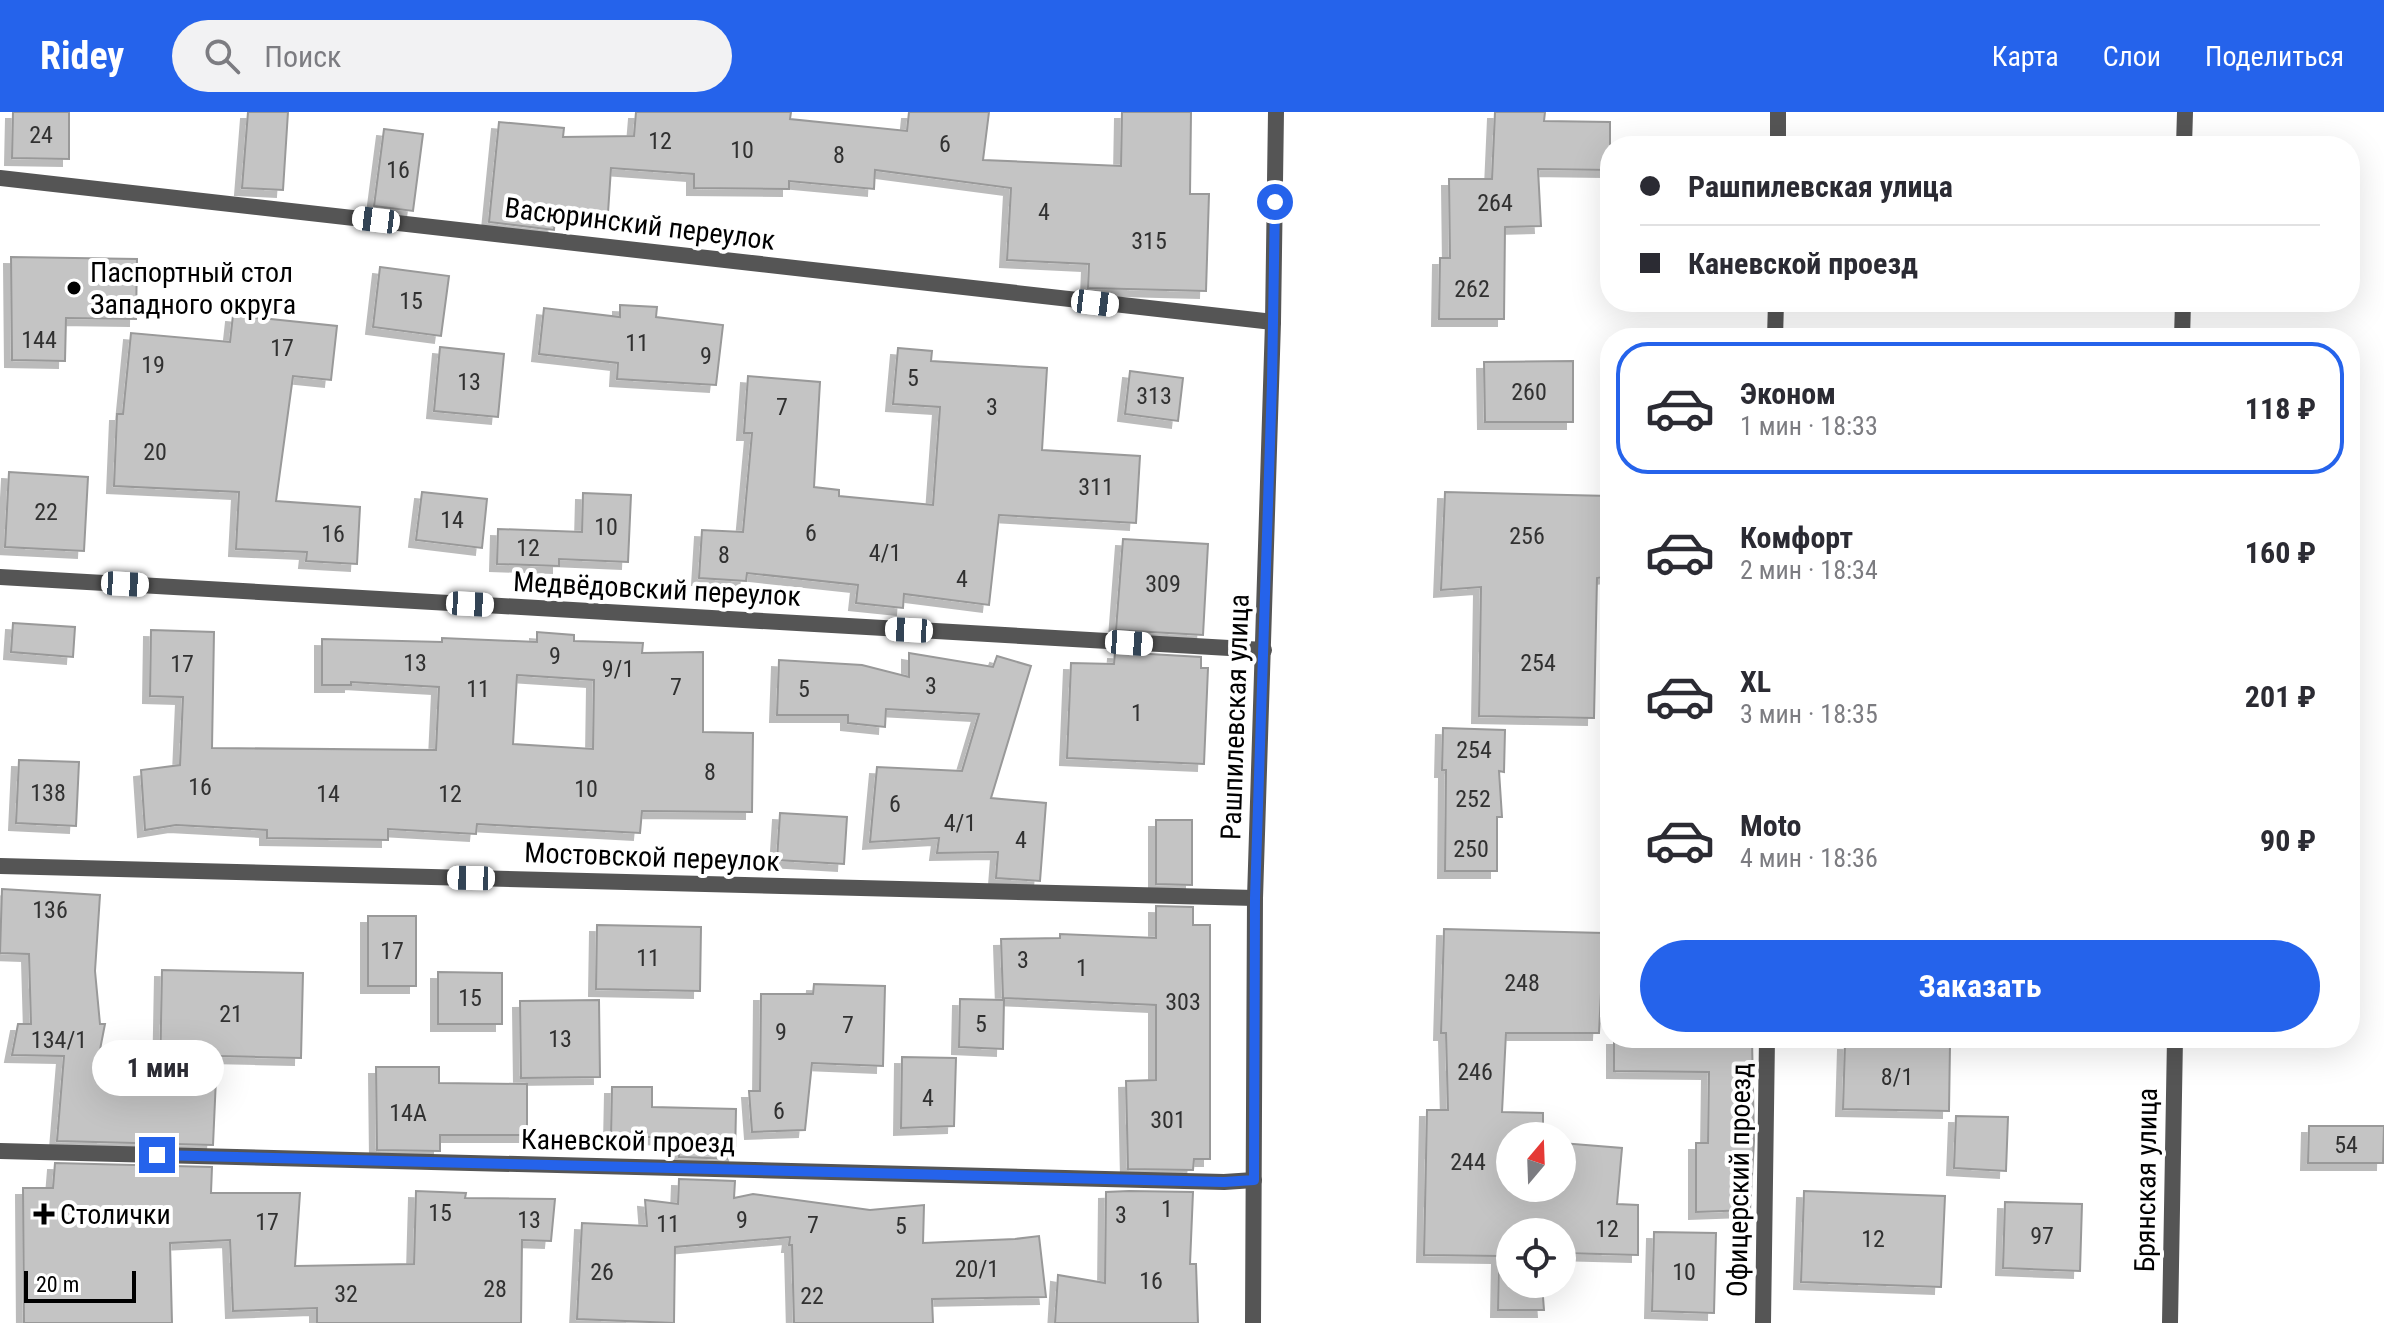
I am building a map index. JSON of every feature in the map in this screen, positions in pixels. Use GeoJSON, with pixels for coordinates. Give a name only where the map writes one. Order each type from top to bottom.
{"type":"FeatureCollection","features":[{"type":"Feature","properties":{"kind":"street","name":"Рашпилевская улица"},"geometry":{"type":"LineString","coordinates":[[1253,1323],[1255,898],[1273,322],[1276,112]]}},
{"type":"Feature","properties":{"kind":"street"},"geometry":{"type":"LineString","coordinates":[[1778,112],[1778,136]]}},
{"type":"Feature","properties":{"kind":"street"},"geometry":{"type":"LineString","coordinates":[[2184,136],[2185,112]]}},
{"type":"Feature","properties":{"kind":"street","name":"Васюринский переулок"},"geometry":{"type":"LineString","coordinates":[[0,178],[1273,322]]}},
{"type":"Feature","properties":{"kind":"street","name":"Медвёдовский переулок"},"geometry":{"type":"LineString","coordinates":[[0,577],[1264,650]]}},
{"type":"Feature","properties":{"kind":"street","name":"Мостовской переулок"},"geometry":{"type":"LineString","coordinates":[[0,866],[1255,898]]}},
{"type":"Feature","properties":{"kind":"street","name":"Офицерский проезд"},"geometry":{"type":"LineString","coordinates":[[1763,1323],[1767,1048]]}},
{"type":"Feature","properties":{"kind":"street","name":"Брянская улица"},"geometry":{"type":"LineString","coordinates":[[2170,1323],[2175,1048]]}},
{"type":"Feature","properties":{"kind":"street","name":"Каневской проезд"},"geometry":{"type":"LineString","coordinates":[[0,1151],[1224,1182],[1254,1180]]}},
{"type":"Feature","properties":{"kind":"building"},"geometry":{"type":"Polygon","coordinates":[[[13,112],[69,112],[69,159],[12,158],[13,112]]]}},
{"type":"Feature","properties":{"kind":"building"},"geometry":{"type":"Polygon","coordinates":[[[248,112],[288,112],[283,190],[242,188],[248,112]]]}},
{"type":"Feature","properties":{"kind":"building"},"geometry":{"type":"Polygon","coordinates":[[[636,112],[791,112],[790,119],[907,131],[909,112],[989,112],[983,160],[1121,166],[1122,112],[1191,112],[1190,194],[1209,194],[1206,291],[1088,288],[1089,264],[1007,260],[1011,188],[875,170],[874,189],[789,181],[789,189],[694,188],[694,174],[611,168],[608,213],[556,208],[554,230],[489,222],[499,122],[564,128],[563,137],[634,136],[636,112]]]}},
{"type":"Feature","properties":{"kind":"building"},"geometry":{"type":"Polygon","coordinates":[[[1495,112],[1545,112],[1544,121],[1610,122],[1610,136],[1600,136],[1600,170],[1538,169],[1541,226],[1505,227],[1504,319],[1439,319],[1440,258],[1450,258],[1449,179],[1492,179],[1495,112]]]}},
{"type":"Feature","properties":{"kind":"building"},"geometry":{"type":"Polygon","coordinates":[[[384,129],[423,134],[413,211],[374,206],[384,129]]]}},
{"type":"Feature","properties":{"kind":"building","name":"Паспортный стол Западного округа"},"geometry":{"type":"Polygon","coordinates":[[[11,257],[137,259],[136,319],[66,318],[65,361],[12,360],[11,257]]]}},
{"type":"Feature","properties":{"kind":"building"},"geometry":{"type":"Polygon","coordinates":[[[380,267],[449,276],[441,336],[373,327],[380,267]]]}},
{"type":"Feature","properties":{"kind":"building"},"geometry":{"type":"Polygon","coordinates":[[[620,305],[657,307],[656,317],[723,325],[716,385],[617,379],[618,363],[539,354],[544,308],[620,317],[620,305]]]}},
{"type":"Feature","properties":{"kind":"building"},"geometry":{"type":"Polygon","coordinates":[[[233,315],[337,326],[331,380],[293,376],[276,501],[360,507],[357,564],[306,561],[307,552],[236,549],[239,492],[114,486],[117,414],[123,414],[131,333],[230,342],[233,315]]]}},
{"type":"Feature","properties":{"kind":"building"},"geometry":{"type":"Polygon","coordinates":[[[440,347],[504,354],[498,417],[434,411],[440,347]]]}},
{"type":"Feature","properties":{"kind":"building"},"geometry":{"type":"Polygon","coordinates":[[[898,348],[932,351],[931,361],[1047,368],[1042,450],[1140,456],[1136,523],[999,515],[989,605],[904,594],[903,608],[856,603],[858,585],[747,573],[746,581],[699,578],[702,530],[743,532],[752,433],[744,433],[748,376],[820,382],[814,487],[839,490],[839,496],[933,505],[940,407],[893,404],[898,348]]]}},
{"type":"Feature","properties":{"kind":"building"},"geometry":{"type":"Polygon","coordinates":[[[1573,361],[1573,422],[1485,422],[1484,362],[1573,361]]]}},
{"type":"Feature","properties":{"kind":"building"},"geometry":{"type":"Polygon","coordinates":[[[1130,371],[1183,378],[1178,421],[1125,414],[1130,371]]]}},
{"type":"Feature","properties":{"kind":"building"},"geometry":{"type":"Polygon","coordinates":[[[9,472],[88,477],[84,551],[5,547],[9,472]]]}},
{"type":"Feature","properties":{"kind":"building"},"geometry":{"type":"Polygon","coordinates":[[[422,492],[487,499],[482,548],[416,540],[422,492]]]}},
{"type":"Feature","properties":{"kind":"building"},"geometry":{"type":"Polygon","coordinates":[[[1445,492],[1600,496],[1594,718],[1479,716],[1481,587],[1441,590],[1445,492]]]}},
{"type":"Feature","properties":{"kind":"building"},"geometry":{"type":"Polygon","coordinates":[[[583,493],[631,495],[628,562],[559,559],[559,566],[497,564],[498,529],[582,532],[583,493]]]}},
{"type":"Feature","properties":{"kind":"building"},"geometry":{"type":"Polygon","coordinates":[[[1123,539],[1208,544],[1203,635],[1116,630],[1123,539]]]}},
{"type":"Feature","properties":{"kind":"building"},"geometry":{"type":"Polygon","coordinates":[[[13,623],[75,627],[73,657],[11,652],[13,623]]]}},
{"type":"Feature","properties":{"kind":"building"},"geometry":{"type":"Polygon","coordinates":[[[151,630],[214,632],[212,748],[436,750],[439,687],[351,682],[351,685],[322,685],[322,639],[442,642],[442,638],[537,642],[537,632],[574,635],[574,641],[643,643],[642,653],[703,652],[703,732],[753,733],[752,812],[642,811],[640,833],[477,824],[476,834],[388,829],[388,840],[267,838],[267,830],[176,825],[145,830],[141,770],[180,765],[183,697],[150,696],[151,630]],[[517,675],[513,744],[593,749],[594,680],[517,675]]]}},
{"type":"Feature","properties":{"kind":"building"},"geometry":{"type":"Polygon","coordinates":[[[1115,652],[1201,657],[1201,668],[1208,668],[1204,764],[1067,758],[1071,663],[1114,664],[1115,652]]]}},
{"type":"Feature","properties":{"kind":"building"},"geometry":{"type":"Polygon","coordinates":[[[909,653],[993,667],[997,656],[1031,666],[991,798],[1046,803],[1040,881],[996,878],[998,852],[937,853],[939,838],[870,842],[877,767],[962,771],[979,714],[886,709],[885,727],[848,723],[848,715],[777,715],[779,660],[862,665],[909,677],[909,653]]]}},
{"type":"Feature","properties":{"kind":"building"},"geometry":{"type":"Polygon","coordinates":[[[1443,728],[1505,730],[1504,772],[1499,771],[1502,817],[1497,817],[1497,871],[1445,871],[1446,770],[1442,770],[1443,728]]]}},
{"type":"Feature","properties":{"kind":"building"},"geometry":{"type":"Polygon","coordinates":[[[19,760],[79,762],[76,826],[16,823],[19,760]]]}},
{"type":"Feature","properties":{"kind":"building"},"geometry":{"type":"Polygon","coordinates":[[[780,813],[847,817],[844,864],[777,860],[780,813]]]}},
{"type":"Feature","properties":{"kind":"building"},"geometry":{"type":"Polygon","coordinates":[[[1156,820],[1192,820],[1192,885],[1156,884],[1156,820]]]}},
{"type":"Feature","properties":{"kind":"building"},"geometry":{"type":"Polygon","coordinates":[[[2,889],[100,895],[95,971],[100,1024],[105,1024],[96,1070],[160,1075],[162,970],[303,973],[301,1058],[217,1056],[213,1145],[57,1141],[64,1056],[12,1055],[18,1024],[31,1024],[29,954],[0,953],[2,889]]]}},
{"type":"Feature","properties":{"kind":"building"},"geometry":{"type":"Polygon","coordinates":[[[1156,906],[1193,907],[1193,925],[1210,925],[1210,1159],[1194,1159],[1193,1170],[1128,1169],[1126,1081],[1156,1080],[1156,1005],[1003,998],[1001,939],[1060,938],[1060,934],[1156,938],[1156,906]]]}},
{"type":"Feature","properties":{"kind":"building"},"geometry":{"type":"Polygon","coordinates":[[[368,916],[416,916],[416,986],[368,986],[368,916]]]}},
{"type":"Feature","properties":{"kind":"building"},"geometry":{"type":"Polygon","coordinates":[[[597,925],[701,927],[700,991],[596,989],[597,925]]]}},
{"type":"Feature","properties":{"kind":"building"},"geometry":{"type":"Polygon","coordinates":[[[1444,929],[1600,933],[1599,1033],[1506,1033],[1502,1112],[1543,1113],[1543,1122],[1496,1122],[1496,1202],[1576,1202],[1576,1144],[1622,1148],[1617,1204],[1638,1205],[1638,1255],[1576,1253],[1576,1218],[1496,1218],[1496,1256],[1424,1255],[1427,1110],[1448,1110],[1446,1033],[1441,1033],[1444,929]]]}},
{"type":"Feature","properties":{"kind":"building"},"geometry":{"type":"Polygon","coordinates":[[[438,972],[502,973],[502,1024],[438,1024],[438,972]]]}},
{"type":"Feature","properties":{"kind":"building"},"geometry":{"type":"Polygon","coordinates":[[[814,984],[885,986],[883,1066],[812,1063],[805,1130],[752,1132],[749,1091],[760,1091],[761,994],[813,994],[814,984]]]}},
{"type":"Feature","properties":{"kind":"building"},"geometry":{"type":"Polygon","coordinates":[[[960,999],[1004,1000],[1003,1049],[959,1047],[960,999]]]}},
{"type":"Feature","properties":{"kind":"building"},"geometry":{"type":"Polygon","coordinates":[[[599,1000],[600,1077],[521,1078],[520,1001],[599,1000]]]}},
{"type":"Feature","properties":{"kind":"building"},"geometry":{"type":"Polygon","coordinates":[[[1614,1048],[1752,1048],[1754,1141],[1750,1210],[1696,1212],[1696,1143],[1708,1143],[1709,1072],[1614,1071],[1614,1048]]]}},
{"type":"Feature","properties":{"kind":"building"},"geometry":{"type":"Polygon","coordinates":[[[1845,1048],[1950,1048],[1949,1111],[1843,1109],[1845,1048]]]}},
{"type":"Feature","properties":{"kind":"building"},"geometry":{"type":"Polygon","coordinates":[[[902,1057],[956,1058],[954,1126],[901,1128],[902,1057]]]}},
{"type":"Feature","properties":{"kind":"building"},"geometry":{"type":"Polygon","coordinates":[[[376,1067],[439,1067],[439,1083],[527,1084],[527,1135],[440,1135],[440,1151],[377,1150],[376,1067]]]}},
{"type":"Feature","properties":{"kind":"building"},"geometry":{"type":"Polygon","coordinates":[[[612,1087],[652,1087],[652,1107],[736,1109],[735,1159],[679,1157],[679,1138],[611,1136],[612,1087]]]}},
{"type":"Feature","properties":{"kind":"building"},"geometry":{"type":"Polygon","coordinates":[[[1956,1116],[2008,1117],[2006,1171],[1954,1168],[1956,1116]]]}},
{"type":"Feature","properties":{"kind":"building"},"geometry":{"type":"Polygon","coordinates":[[[2309,1126],[2384,1126],[2383,1163],[2308,1163],[2309,1126]]]}},
{"type":"Feature","properties":{"kind":"building"},"geometry":{"type":"Polygon","coordinates":[[[55,1163],[212,1167],[211,1193],[300,1193],[295,1266],[414,1264],[416,1191],[466,1193],[465,1198],[555,1199],[551,1241],[522,1240],[521,1323],[317,1323],[317,1308],[233,1311],[230,1240],[170,1243],[172,1323],[24,1323],[23,1188],[53,1188],[55,1163]]]}},
{"type":"Feature","properties":{"kind":"building"},"geometry":{"type":"Polygon","coordinates":[[[679,1179],[735,1181],[734,1198],[753,1194],[870,1210],[924,1205],[923,1243],[1039,1236],[1046,1297],[932,1299],[933,1323],[794,1323],[790,1237],[675,1247],[674,1323],[577,1319],[582,1223],[647,1226],[645,1200],[678,1204],[679,1179]]]}},
{"type":"Feature","properties":{"kind":"building"},"geometry":{"type":"Polygon","coordinates":[[[1804,1191],[1945,1196],[1941,1287],[1801,1282],[1804,1191]]]}},
{"type":"Feature","properties":{"kind":"building"},"geometry":{"type":"Polygon","coordinates":[[[1106,1192],[1193,1192],[1190,1264],[1196,1264],[1198,1323],[1055,1323],[1058,1275],[1105,1283],[1106,1192]]]}},
{"type":"Feature","properties":{"kind":"building"},"geometry":{"type":"Polygon","coordinates":[[[2005,1202],[2082,1204],[2080,1271],[2003,1268],[2005,1202]]]}},
{"type":"Feature","properties":{"kind":"building"},"geometry":{"type":"Polygon","coordinates":[[[1654,1232],[1716,1233],[1714,1313],[1652,1311],[1654,1232]]]}},
{"type":"Feature","properties":{"kind":"building"},"geometry":{"type":"Polygon","coordinates":[[[1498,1298],[1543,1298],[1544,1310],[1498,1310],[1498,1298]]]}},
{"type":"Feature","properties":{"kind":"place","name":"Паспортный стол Западного округа"},"geometry":{"type":"Point","coordinates":[74,288]}},
{"type":"Feature","properties":{"kind":"place","name":"Столички"},"geometry":{"type":"Point","coordinates":[44,1214]}},
{"type":"Feature","properties":{"kind":"route"},"geometry":{"type":"LineString","coordinates":[[157,1155],[1224,1182],[1254,1180],[1255,898],[1275,202]]}}]}
